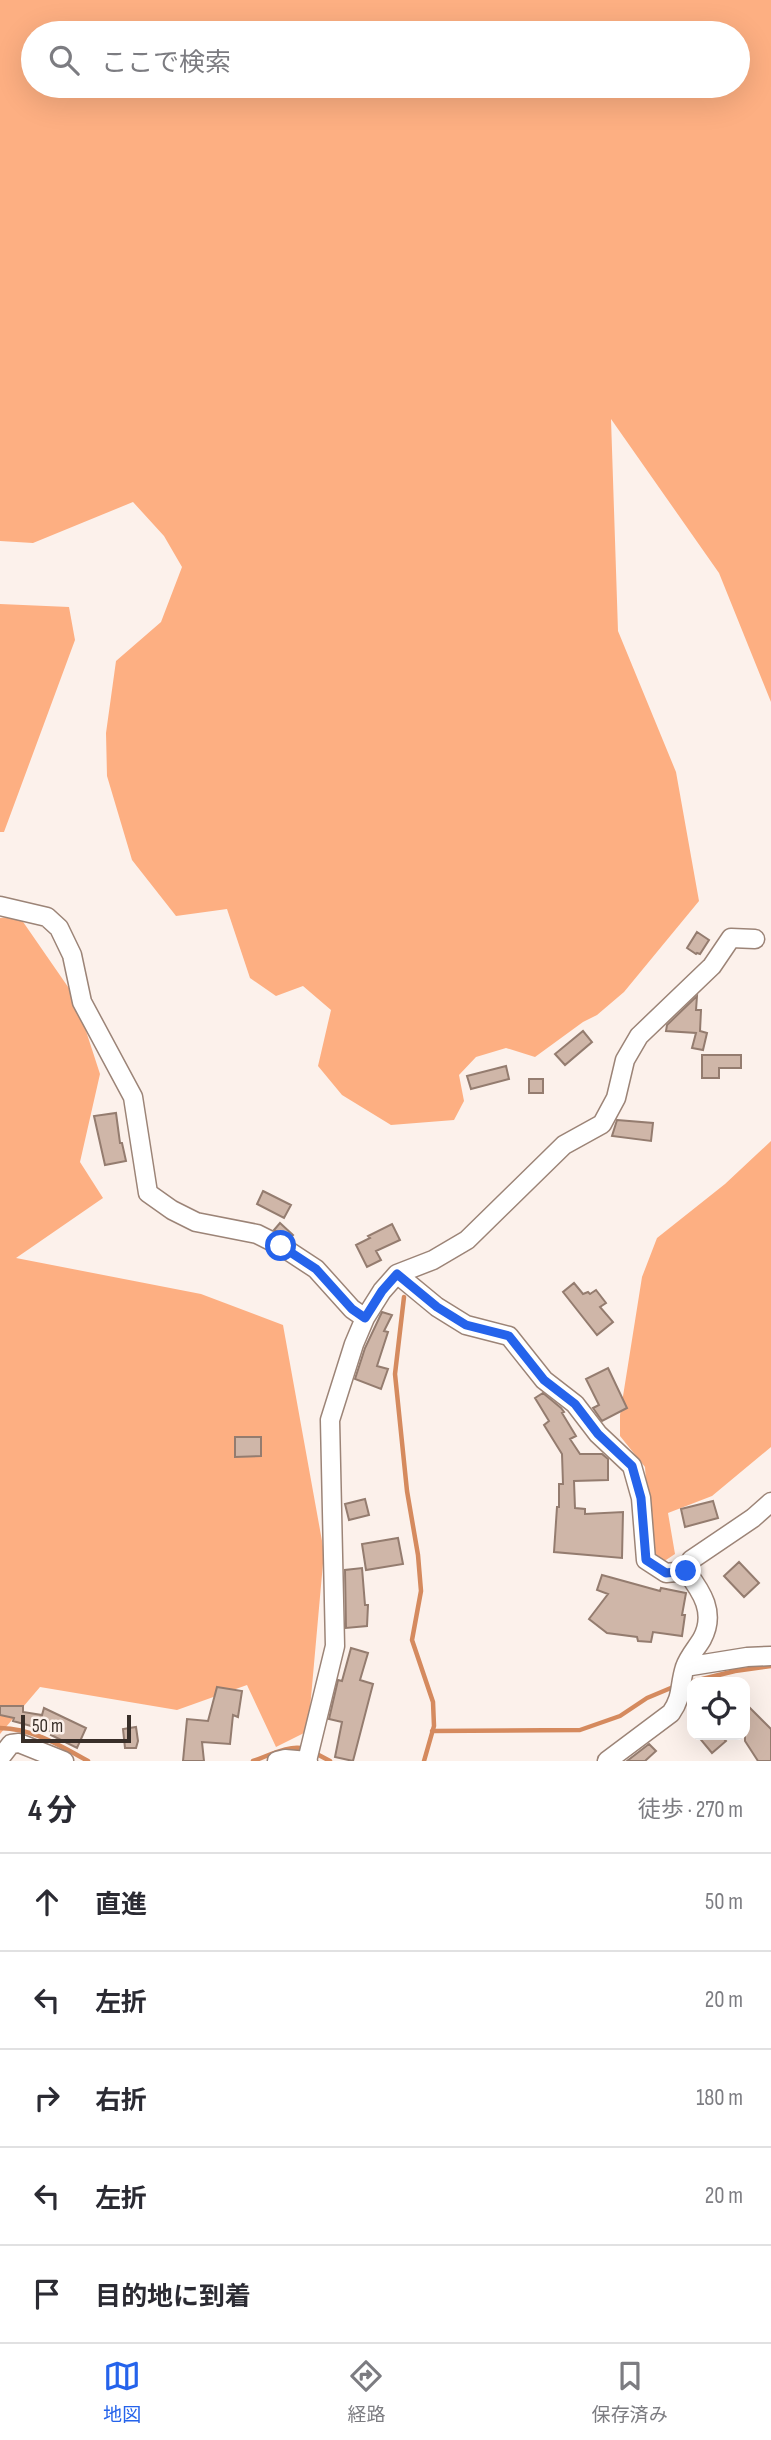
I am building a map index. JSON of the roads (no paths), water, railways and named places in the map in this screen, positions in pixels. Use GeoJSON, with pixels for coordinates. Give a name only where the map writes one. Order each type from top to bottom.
{"type":"FeatureCollection","features":[{"type":"Feature","properties":{"kind":"street"},"geometry":{"type":"LineString","coordinates":[[0,905],[47,917],[59,928],[72,955],[82,1002],[133,1097],[148,1193],[172,1210],[196,1222],[257,1234],[281,1246],[316,1269],[352,1309],[365,1318]]}},
{"type":"Feature","properties":{"kind":"street"},"geometry":{"type":"LineString","coordinates":[[277,1761],[309,1755],[335,1646],[330,1420],[354,1343],[365,1318],[382,1291],[397,1274],[433,1261],[467,1240],[564,1145],[602,1124],[616,1098],[625,1060],[639,1036],[712,966],[732,938],[755,939]]}},
{"type":"Feature","properties":{"kind":"street"},"geometry":{"type":"LineString","coordinates":[[397,1274],[437,1307],[466,1325],[509,1336],[544,1380],[575,1404],[598,1434],[632,1466],[641,1498],[646,1560],[666,1573],[686,1571]]}},
{"type":"Feature","properties":{"kind":"street"},"geometry":{"type":"LineString","coordinates":[[686,1571],[691,1560],[771,1502]]}},
{"type":"Feature","properties":{"kind":"street"},"geometry":{"type":"LineString","coordinates":[[607,1761],[671,1713],[678,1703],[683,1678],[708,1625],[707,1603],[686,1571]]}},
{"type":"Feature","properties":{"kind":"street"},"geometry":{"type":"LineString","coordinates":[[683,1678],[747,1657],[771,1656]]}},
{"type":"Feature","properties":{"kind":"street"},"geometry":{"type":"LineString","coordinates":[[0,1758],[11,1744],[19,1743],[64,1761]]}},
{"type":"Feature","properties":{"kind":"waterway"},"geometry":{"type":"LineString","coordinates":[[404,1297],[395,1374],[421,1591],[412,1640],[433,1702],[434,1726],[424,1761]]}},
{"type":"Feature","properties":{"kind":"waterway"},"geometry":{"type":"LineString","coordinates":[[686,1683],[735,1671],[771,1666]]}},
{"type":"Feature","properties":{"kind":"waterway"},"geometry":{"type":"LineString","coordinates":[[432,1731],[580,1730],[620,1716],[647,1698],[678,1685]]}},
{"type":"Feature","properties":{"kind":"waterway"},"geometry":{"type":"LineString","coordinates":[[0,1728],[35,1735],[88,1761]]}},
{"type":"Feature","properties":{"kind":"waterway"},"geometry":{"type":"LineString","coordinates":[[253,1761],[286,1749],[305,1749]]}},
{"type":"Feature","properties":{"kind":"waterway"},"geometry":{"type":"LineString","coordinates":[[313,1752],[330,1761]]}}]}
